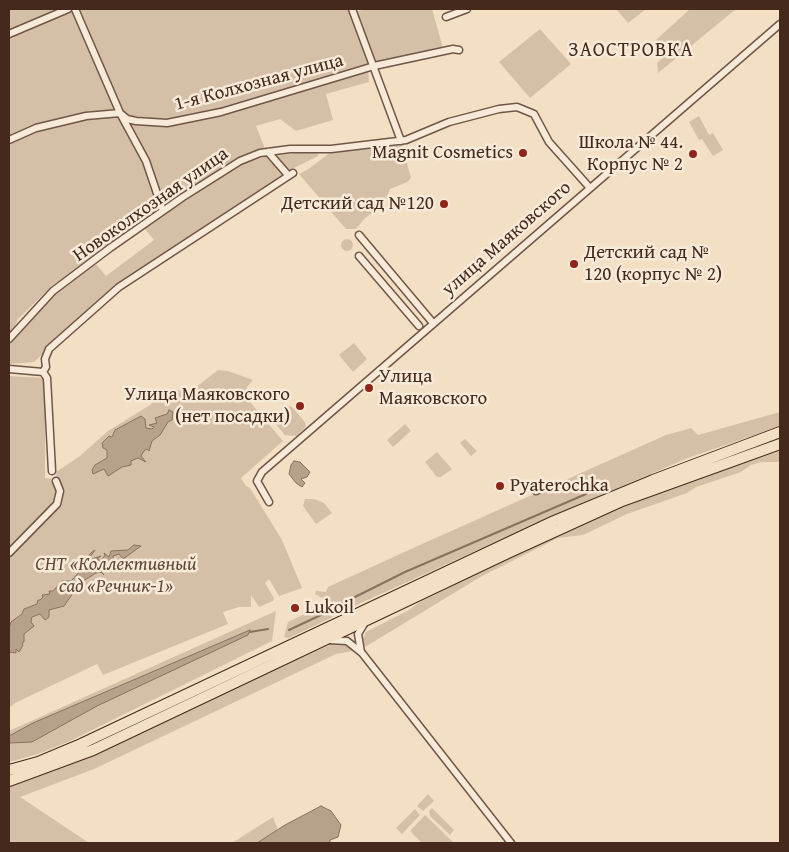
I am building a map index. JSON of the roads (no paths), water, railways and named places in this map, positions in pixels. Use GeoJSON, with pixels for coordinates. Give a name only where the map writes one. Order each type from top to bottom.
{"type":"FeatureCollection","features":[{"type":"Feature","properties":{"kind":"main road"},"geometry":{"type":"LineString","coordinates":[[9,770],[38,762],[81,744],[554,521],[726,451],[780,432]]}},
{"type":"Feature","properties":{"kind":"main road"},"geometry":{"type":"LineString","coordinates":[[9,780],[93,750],[373,616],[622,501],[780,444]]}},
{"type":"Feature","properties":{"kind":"street"},"geometry":{"type":"LineString","coordinates":[[9,34],[68,9]]}},
{"type":"Feature","properties":{"kind":"street"},"geometry":{"type":"LineString","coordinates":[[75,9],[120,113],[146,161],[163,211]]}},
{"type":"Feature","properties":{"kind":"street"},"geometry":{"type":"LineString","coordinates":[[352,9],[400,141]]}},
{"type":"Feature","properties":{"kind":"street"},"geometry":{"type":"LineString","coordinates":[[446,17],[467,9]]}},
{"type":"Feature","properties":{"kind":"street","name":"улица Маяковского"},"geometry":{"type":"LineString","coordinates":[[269,502],[258,483],[258,476],[590,188],[779,28]]}},
{"type":"Feature","properties":{"kind":"street","name":"1-я Колхозная улица"},"geometry":{"type":"LineString","coordinates":[[9,140],[36,128],[86,116],[120,113],[127,119],[136,121],[167,122],[221,112],[374,66],[453,49],[459,50]]}},
{"type":"Feature","properties":{"kind":"street","name":"Новоколхозная улица"},"geometry":{"type":"LineString","coordinates":[[9,339],[53,291],[163,211],[240,161],[268,152],[331,149],[400,141],[449,122],[499,109],[518,108],[534,114],[549,142],[590,188]]}},
{"type":"Feature","properties":{"kind":"street"},"geometry":{"type":"LineString","coordinates":[[43,372],[46,368],[45,359],[49,349],[119,287],[290,174],[268,152]]}},
{"type":"Feature","properties":{"kind":"street"},"geometry":{"type":"LineString","coordinates":[[359,235],[434,323]]}},
{"type":"Feature","properties":{"kind":"street"},"geometry":{"type":"LineString","coordinates":[[359,256],[419,326]]}},
{"type":"Feature","properties":{"kind":"street"},"geometry":{"type":"LineString","coordinates":[[9,369],[43,372]]}},
{"type":"Feature","properties":{"kind":"street"},"geometry":{"type":"LineString","coordinates":[[43,372],[47,378],[49,394],[52,471]]}},
{"type":"Feature","properties":{"kind":"street"},"geometry":{"type":"LineString","coordinates":[[9,553],[57,504],[60,491],[56,481]]}},
{"type":"Feature","properties":{"kind":"street"},"geometry":{"type":"LineString","coordinates":[[362,653],[358,632],[364,623],[373,616]]}},
{"type":"Feature","properties":{"kind":"street"},"geometry":{"type":"LineString","coordinates":[[319,643],[333,639],[344,640],[362,653],[511,843]]}},
{"type":"Feature","properties":{"kind":"waterway"},"geometry":{"type":"LineString","coordinates":[[341,604],[405,572],[586,494]]}},
{"type":"Feature","properties":{"kind":"waterway"},"geometry":{"type":"LineString","coordinates":[[289,630],[323,614]]}},
{"type":"Feature","properties":{"kind":"waterway"},"geometry":{"type":"LineString","coordinates":[[250,632],[268,629]]}},
{"type":"Feature","properties":{"kind":"place","name":"Magnit Cosmetics"},"geometry":{"type":"Point","coordinates":[523,153]}},
{"type":"Feature","properties":{"kind":"place","name":"Школа № 44. Корпус № 2"},"geometry":{"type":"Point","coordinates":[693,154]}},
{"type":"Feature","properties":{"kind":"place","name":"Детский сад №120"},"geometry":{"type":"Point","coordinates":[444,204]}},
{"type":"Feature","properties":{"kind":"place","name":"Детский сад № 120 (корпус № 2)"},"geometry":{"type":"Point","coordinates":[574,264]}},
{"type":"Feature","properties":{"kind":"place","name":"Улица Маяковского"},"geometry":{"type":"Point","coordinates":[369,388]}},
{"type":"Feature","properties":{"kind":"place","name":"Улица Маяковского (нет посадки)"},"geometry":{"type":"Point","coordinates":[300,406]}},
{"type":"Feature","properties":{"kind":"place","name":"Pyaterochka"},"geometry":{"type":"Point","coordinates":[500,486]}},
{"type":"Feature","properties":{"kind":"place","name":"Lukoil"},"geometry":{"type":"Point","coordinates":[295,608]}},
{"type":"Feature","properties":{"kind":"district","name":"ЗАОСТРОВКА"},"geometry":{"type":"Point","coordinates":[631,51]}},
{"type":"Feature","properties":{"kind":"park label","name":"СНТ «Коллективный сад «Речник-1»"},"geometry":{"type":"Point","coordinates":[116,576]}}]}
